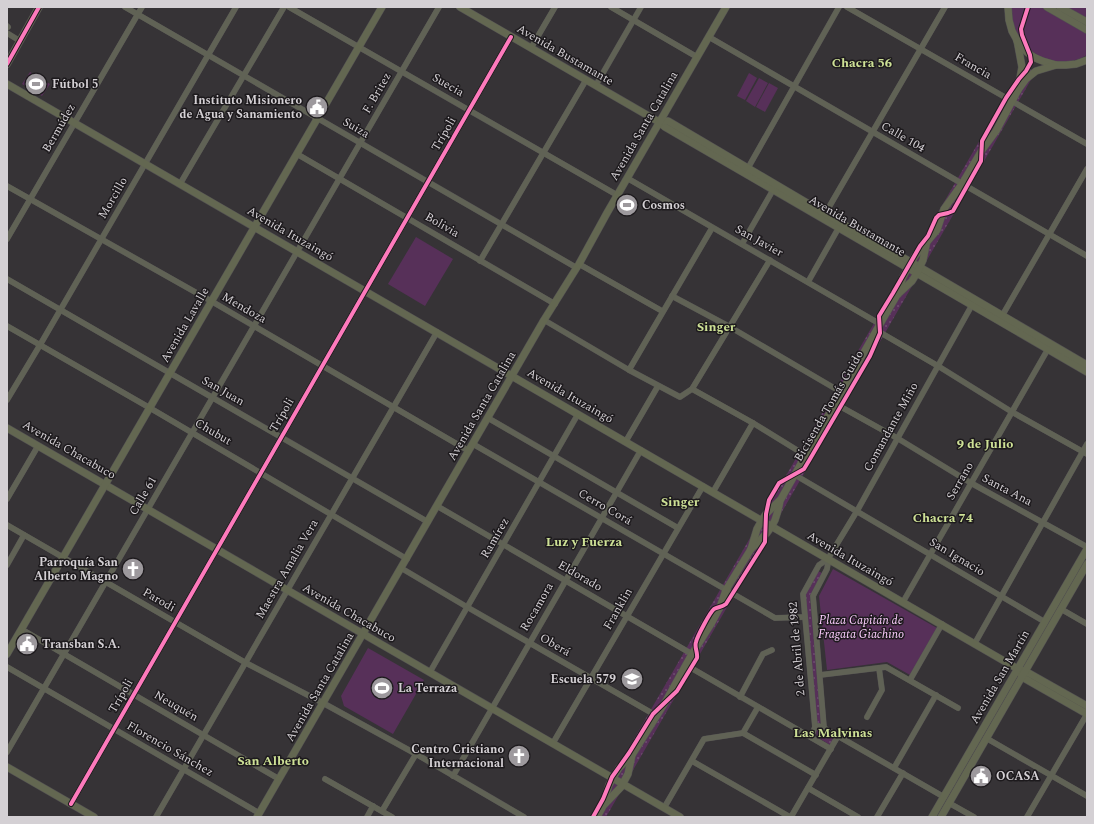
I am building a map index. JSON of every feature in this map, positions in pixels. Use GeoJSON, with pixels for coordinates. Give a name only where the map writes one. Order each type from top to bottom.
{"type":"FeatureCollection","features":[{"type":"Feature","properties":{"kind":"main road"},"geometry":{"type":"LineString","coordinates":[[7,64],[39,7]]}},
{"type":"Feature","properties":{"kind":"main road","name":"Avenida Lavalle"},"geometry":{"type":"LineString","coordinates":[[7,654],[382,7]]}},
{"type":"Feature","properties":{"kind":"main road","name":"Avenida Bustamante"},"geometry":{"type":"LineString","coordinates":[[460,7],[468,9],[511,37],[659,122],[668,121],[690,138],[772,190],[838,229],[909,265],[1087,365]]}},
{"type":"Feature","properties":{"kind":"main road","name":"Avenida Santa Catalina"},"geometry":{"type":"LineString","coordinates":[[258,815],[544,320],[578,266],[617,195],[726,7]]}},
{"type":"Feature","properties":{"kind":"main road"},"geometry":{"type":"LineString","coordinates":[[1047,7],[1061,10],[1087,22]]}},
{"type":"Feature","properties":{"kind":"main road"},"geometry":{"type":"LineString","coordinates":[[1008,8],[1012,31],[1023,49],[1037,59],[1056,65]]}},
{"type":"Feature","properties":{"kind":"main road"},"geometry":{"type":"LineString","coordinates":[[1061,10],[1087,30]]}},
{"type":"Feature","properties":{"kind":"main road"},"geometry":{"type":"LineString","coordinates":[[1017,40],[1022,67],[1018,90]]}},
{"type":"Feature","properties":{"kind":"main road"},"geometry":{"type":"LineString","coordinates":[[751,549],[766,535],[772,526],[781,499],[834,403],[897,295],[909,265],[937,230],[944,209],[996,131],[1018,90],[1026,79],[1036,71],[1056,65],[1076,64],[1087,60]]}},
{"type":"Feature","properties":{"kind":"main road","name":"Avenida Ituzaingó"},"geometry":{"type":"LineString","coordinates":[[7,84],[1018,669]]}},
{"type":"Feature","properties":{"kind":"main road","name":"Avenida Bustamante"},"geometry":{"type":"LineString","coordinates":[[690,138],[748,168],[909,265]]}},
{"type":"Feature","properties":{"kind":"main road"},"geometry":{"type":"LineString","coordinates":[[897,295],[912,281],[923,260],[927,241]]}},
{"type":"Feature","properties":{"kind":"main road","name":"Avenida Bustamante"},"geometry":{"type":"LineString","coordinates":[[918,270],[972,305],[1087,372]]}},
{"type":"Feature","properties":{"kind":"main road","name":"Avenida Chacabuco"},"geometry":{"type":"LineString","coordinates":[[7,428],[680,817]]}},
{"type":"Feature","properties":{"kind":"main road"},"geometry":{"type":"LineString","coordinates":[[597,817],[602,808],[609,785],[613,778],[619,768],[632,755],[657,716],[711,624],[720,607],[726,590],[751,549],[757,529],[762,520],[781,499]]}},
{"type":"Feature","properties":{"kind":"main road","name":"Avenida San Martín"},"geometry":{"type":"LineString","coordinates":[[932,817],[1087,548]]}},
{"type":"Feature","properties":{"kind":"main road","name":"Avenida San Martín"},"geometry":{"type":"LineString","coordinates":[[941,817],[1087,564]]}},
{"type":"Feature","properties":{"kind":"main road"},"geometry":{"type":"LineString","coordinates":[[1018,669],[1087,714]]}},
{"type":"Feature","properties":{"kind":"main road"},"geometry":{"type":"LineString","coordinates":[[1024,674],[1087,706]]}},
{"type":"Feature","properties":{"kind":"main road"},"geometry":{"type":"LineString","coordinates":[[602,808],[623,784],[628,774],[632,755]]}},
{"type":"Feature","properties":{"kind":"main road"},"geometry":{"type":"LineString","coordinates":[[7,767],[71,804],[85,815],[94,817]]}},
{"type":"Feature","properties":{"kind":"street","name":"Suiza"},"geometry":{"type":"LineString","coordinates":[[125,7],[428,182],[662,312]]}},
{"type":"Feature","properties":{"kind":"street","name":"Bermúdez"},"geometry":{"type":"LineString","coordinates":[[7,239],[142,7]]}},
{"type":"Feature","properties":{"kind":"street","name":"Morcillo"},"geometry":{"type":"LineString","coordinates":[[7,400],[61,310],[236,7]]}},
{"type":"Feature","properties":{"kind":"street"},"geometry":{"type":"LineString","coordinates":[[180,184],[284,7]]}},
{"type":"Feature","properties":{"kind":"street","name":"Suecia"},"geometry":{"type":"LineString","coordinates":[[288,7],[617,195]]}},
{"type":"Feature","properties":{"kind":"street","name":"F. Britez"},"geometry":{"type":"LineString","coordinates":[[297,252],[439,7]]}},
{"type":"Feature","properties":{"kind":"street"},"geometry":{"type":"LineString","coordinates":[[531,48],[555,7]]}},
{"type":"Feature","properties":{"kind":"street"},"geometry":{"type":"LineString","coordinates":[[611,7],[697,57]]}},
{"type":"Feature","properties":{"kind":"street"},"geometry":{"type":"LineString","coordinates":[[596,85],[641,7]]}},
{"type":"Feature","properties":{"kind":"street"},"geometry":{"type":"LineString","coordinates":[[748,168],[839,7]]}},
{"type":"Feature","properties":{"kind":"street","name":"Francia"},"geometry":{"type":"LineString","coordinates":[[847,7],[1087,144]]}},
{"type":"Feature","properties":{"kind":"street"},"geometry":{"type":"LineString","coordinates":[[825,214],[945,7]]}},
{"type":"Feature","properties":{"kind":"street"},"geometry":{"type":"LineString","coordinates":[[7,29],[20,41]]}},
{"type":"Feature","properties":{"kind":"street","name":"Trípoli"},"geometry":{"type":"LineString","coordinates":[[71,804],[511,37]]}},
{"type":"Feature","properties":{"kind":"street","name":"Calle 104"},"geometry":{"type":"LineString","coordinates":[[708,38],[1087,256]]}},
{"type":"Feature","properties":{"kind":"street"},"geometry":{"type":"LineString","coordinates":[[480,261],[586,80]]}},
{"type":"Feature","properties":{"kind":"street","name":"Bolivia"},"geometry":{"type":"LineString","coordinates":[[297,154],[555,304]]}},
{"type":"Feature","properties":{"kind":"street"},"geometry":{"type":"LineString","coordinates":[[1002,316],[1087,169]]}},
{"type":"Feature","properties":{"kind":"street","name":"San Javier"},"geometry":{"type":"LineString","coordinates":[[627,178],[808,282],[1012,412],[1085,453]]}},
{"type":"Feature","properties":{"kind":"street","name":"Mendoza"},"geometry":{"type":"LineString","coordinates":[[7,186],[254,326],[469,451]]}},
{"type":"Feature","properties":{"kind":"street"},"geometry":{"type":"LineString","coordinates":[[742,244],[772,190]]}},
{"type":"Feature","properties":{"kind":"street"},"geometry":{"type":"LineString","coordinates":[[629,370],[712,228]]}},
{"type":"Feature","properties":{"kind":"street"},"geometry":{"type":"LineString","coordinates":[[808,282],[838,229]]}},
{"type":"Feature","properties":{"kind":"street","name":"Calle 61"},"geometry":{"type":"LineString","coordinates":[[7,752],[297,252]]}},
{"type":"Feature","properties":{"kind":"street"},"geometry":{"type":"LineString","coordinates":[[544,320],[629,370],[680,397],[692,389],[770,260]]}},
{"type":"Feature","properties":{"kind":"street","name":"San Juan"},"geometry":{"type":"LineString","coordinates":[[7,279],[428,522]]}},
{"type":"Feature","properties":{"kind":"street"},"geometry":{"type":"LineString","coordinates":[[672,296],[730,327],[841,392]]}},
{"type":"Feature","properties":{"kind":"street","name":"Comandante Miño"},"geometry":{"type":"LineString","coordinates":[[828,559],[857,511],[972,305]]}},
{"type":"Feature","properties":{"kind":"street","name":"Chubut"},"geometry":{"type":"LineString","coordinates":[[7,326],[150,408],[406,559]]}},
{"type":"Feature","properties":{"kind":"street","name":"Maestra Amalia Vera"},"geometry":{"type":"LineString","coordinates":[[156,817],[437,332]]}},
{"type":"Feature","properties":{"kind":"street","name":"Serrano"},"geometry":{"type":"LineString","coordinates":[[902,602],[1048,349]]}},
{"type":"Feature","properties":{"kind":"street"},"geometry":{"type":"LineString","coordinates":[[626,442],[658,386]]}},
{"type":"Feature","properties":{"kind":"street"},"geometry":{"type":"LineString","coordinates":[[692,389],[753,423],[805,455]]}},
{"type":"Feature","properties":{"kind":"street","name":"Santa Ana"},"geometry":{"type":"LineString","coordinates":[[834,403],[897,438],[971,483],[1087,548]]}},
{"type":"Feature","properties":{"kind":"street","name":"Ramírez"},"geometry":{"type":"LineString","coordinates":[[430,672],[578,414]]}},
{"type":"Feature","properties":{"kind":"street"},"geometry":{"type":"LineString","coordinates":[[488,418],[678,528]]}},
{"type":"Feature","properties":{"kind":"street"},"geometry":{"type":"LineString","coordinates":[[713,492],[753,423]]}},
{"type":"Feature","properties":{"kind":"street","name":"Cerro Corá"},"geometry":{"type":"LineString","coordinates":[[473,444],[774,618],[805,616]]}},
{"type":"Feature","properties":{"kind":"street"},"geometry":{"type":"LineString","coordinates":[[975,643],[1043,522],[1085,453],[1087,444]]}},
{"type":"Feature","properties":{"kind":"street"},"geometry":{"type":"LineString","coordinates":[[7,499],[38,446]]}},
{"type":"Feature","properties":{"kind":"street","name":"Rocamora"},"geometry":{"type":"LineString","coordinates":[[453,776],[641,450]]}},
{"type":"Feature","properties":{"kind":"street","name":"San Ignacio"},"geometry":{"type":"LineString","coordinates":[[795,475],[1045,622]]}},
{"type":"Feature","properties":{"kind":"street","name":"Franklin"},"geometry":{"type":"LineString","coordinates":[[553,743],[702,486]]}},
{"type":"Feature","properties":{"kind":"street","name":"Eldorado"},"geometry":{"type":"LineString","coordinates":[[437,506],[692,654]]}},
{"type":"Feature","properties":{"kind":"street","name":"Parodi"},"geometry":{"type":"LineString","coordinates":[[7,525],[246,663],[416,754],[522,816]]}},
{"type":"Feature","properties":{"kind":"street"},"geometry":{"type":"LineString","coordinates":[[7,565],[24,535]]}},
{"type":"Feature","properties":{"kind":"street","name":"2 de Abril de 1982"},"geometry":{"type":"LineString","coordinates":[[820,727],[803,594],[818,565],[828,559]]}},
{"type":"Feature","properties":{"kind":"street","name":"2 de Abril de 1982"},"geometry":{"type":"LineString","coordinates":[[820,727],[820,675],[813,596],[827,569],[828,559]]}},
{"type":"Feature","properties":{"kind":"street","name":"Oberá"},"geometry":{"type":"LineString","coordinates":[[401,568],[657,716]]}},
{"type":"Feature","properties":{"kind":"street"},"geometry":{"type":"LineString","coordinates":[[1061,609],[1087,624]]}},
{"type":"Feature","properties":{"kind":"street"},"geometry":{"type":"LineString","coordinates":[[910,680],[942,624]]}},
{"type":"Feature","properties":{"kind":"street","name":"Neuquén"},"geometry":{"type":"LineString","coordinates":[[21,629],[279,779]]}},
{"type":"Feature","properties":{"kind":"street"},"geometry":{"type":"LineString","coordinates":[[740,696],[763,654],[772,650]]}},
{"type":"Feature","properties":{"kind":"street"},"geometry":{"type":"LineString","coordinates":[[686,665],[831,749]]}},
{"type":"Feature","properties":{"kind":"street","name":"Florencio Sánchez"},"geometry":{"type":"LineString","coordinates":[[7,667],[258,815]]}},
{"type":"Feature","properties":{"kind":"street"},"geometry":{"type":"LineString","coordinates":[[820,675],[886,667],[958,708]]}},
{"type":"Feature","properties":{"kind":"street"},"geometry":{"type":"LineString","coordinates":[[867,717],[882,690],[879,668]]}},
{"type":"Feature","properties":{"kind":"street"},"geometry":{"type":"LineString","coordinates":[[894,768],[936,695]]}},
{"type":"Feature","properties":{"kind":"street"},"geometry":{"type":"LineString","coordinates":[[743,733],[758,707]]}},
{"type":"Feature","properties":{"kind":"street"},"geometry":{"type":"LineString","coordinates":[[1027,817],[1087,714]]}},
{"type":"Feature","properties":{"kind":"street"},"geometry":{"type":"LineString","coordinates":[[811,737],[820,727],[944,797]]}},
{"type":"Feature","properties":{"kind":"street"},"geometry":{"type":"LineString","coordinates":[[664,808],[704,739],[743,733],[816,775]]}},
{"type":"Feature","properties":{"kind":"street"},"geometry":{"type":"LineString","coordinates":[[692,761],[790,817],[838,736]]}},
{"type":"Feature","properties":{"kind":"street"},"geometry":{"type":"LineString","coordinates":[[986,738],[1087,796]]}},
{"type":"Feature","properties":{"kind":"street"},"geometry":{"type":"LineString","coordinates":[[382,812],[416,754]]}},
{"type":"Feature","properties":{"kind":"street"},"geometry":{"type":"LineString","coordinates":[[877,817],[902,773]]}},
{"type":"Feature","properties":{"kind":"street"},"geometry":{"type":"LineString","coordinates":[[325,779],[392,817]]}},
{"type":"Feature","properties":{"kind":"street"},"geometry":{"type":"LineString","coordinates":[[808,788],[858,817]]}},
{"type":"Feature","properties":{"kind":"street"},"geometry":{"type":"LineString","coordinates":[[949,803],[974,817]]}},
{"type":"Feature","properties":{"kind":"street"},"geometry":{"type":"LineString","coordinates":[[367,817],[373,806]]}},
{"type":"Feature","properties":{"kind":"green space"},"geometry":{"type":"Polygon","coordinates":[[[1012,7],[1087,7],[1087,55],[1074,61],[1060,62],[1047,60],[1035,54],[1025,45],[1018,34],[1013,21],[1012,7]]]}},
{"type":"Feature","properties":{"kind":"green space"},"geometry":{"type":"Polygon","coordinates":[[[1022,67],[1036,71],[606,817],[590,817],[612,777],[1022,67]]]}},
{"type":"Feature","properties":{"kind":"green space","name":"Fútbol 5"},"geometry":{"type":"Polygon","coordinates":[[[30,72],[50,84],[42,96],[22,84],[30,72]]]}},
{"type":"Feature","properties":{"kind":"green space"},"geometry":{"type":"Polygon","coordinates":[[[749,73],[757,78],[745,100],[737,96],[749,73]]]}},
{"type":"Feature","properties":{"kind":"green space"},"geometry":{"type":"Polygon","coordinates":[[[759,78],[768,83],[755,107],[746,101],[759,78]]]}},
{"type":"Feature","properties":{"kind":"green space"},"geometry":{"type":"Polygon","coordinates":[[[769,83],[778,88],[765,112],[756,107],[769,83]]]}},
{"type":"Feature","properties":{"kind":"green space"},"geometry":{"type":"Polygon","coordinates":[[[416,237],[453,259],[425,306],[388,284],[416,237]]]}},
{"type":"Feature","properties":{"kind":"green space","name":"Plaza Capitán de Fragata Giachino"},"geometry":{"type":"Polygon","coordinates":[[[833,569],[937,628],[910,675],[887,662],[827,670],[819,596],[833,569]]]}},
{"type":"Feature","properties":{"kind":"green space"},"geometry":{"type":"Polygon","coordinates":[[[818,571],[822,573],[810,596],[821,723],[817,724],[805,595],[818,571]]]}},
{"type":"Feature","properties":{"kind":"green space","name":"La Terraza"},"geometry":{"type":"Polygon","coordinates":[[[368,648],[424,680],[393,734],[344,706],[341,696],[368,648]]]}},
{"type":"Feature","properties":{"kind":"green space"},"geometry":{"type":"Polygon","coordinates":[[[821,728],[835,737],[835,742],[830,745],[817,737],[816,731],[821,728]]]}},
{"type":"Feature","properties":{"kind":"cycle path"},"geometry":{"type":"LineString","coordinates":[[7,64],[39,7]]}},
{"type":"Feature","properties":{"kind":"cycle path","name":"Bicisenda Tomás Guido"},"geometry":{"type":"LineString","coordinates":[[593,817],[603,799],[612,777],[653,714],[677,691],[697,658],[695,646],[696,642],[710,615],[714,609],[726,604],[765,542],[766,514],[769,500],[779,483],[804,469],[870,356],[880,333],[879,316],[920,246],[928,236],[936,218],[939,215],[953,211],[981,161],[982,141],[1006,98],[1031,62],[1021,29],[1028,7]]}},
{"type":"Feature","properties":{"kind":"cycle path"},"geometry":{"type":"LineString","coordinates":[[71,804],[511,37]]}},
{"type":"Feature","properties":{"kind":"place","name":"Fútbol 5"},"geometry":{"type":"Point","coordinates":[36,84]}},
{"type":"Feature","properties":{"kind":"place","name":"Instituto Misionero de Agua y Sanamiento"},"geometry":{"type":"Point","coordinates":[317,107]}},
{"type":"Feature","properties":{"kind":"place","name":"Cosmos"},"geometry":{"type":"Point","coordinates":[627,205]}},
{"type":"Feature","properties":{"kind":"place","name":"Parroquía San Alberto Magno"},"geometry":{"type":"Point","coordinates":[133,569]}},
{"type":"Feature","properties":{"kind":"place","name":"Transban S.A."},"geometry":{"type":"Point","coordinates":[27,644]}},
{"type":"Feature","properties":{"kind":"place","name":"Escuela 579"},"geometry":{"type":"Point","coordinates":[632,679]}},
{"type":"Feature","properties":{"kind":"place","name":"La Terraza"},"geometry":{"type":"Point","coordinates":[382,688]}},
{"type":"Feature","properties":{"kind":"place","name":"Centro Cristiano Internacional"},"geometry":{"type":"Point","coordinates":[519,756]}},
{"type":"Feature","properties":{"kind":"place","name":"OCASA"},"geometry":{"type":"Point","coordinates":[981,776]}},
{"type":"Feature","properties":{"kind":"district","name":"Chacra 56"},"geometry":{"type":"Point","coordinates":[862,63]}},
{"type":"Feature","properties":{"kind":"district","name":"Singer"},"geometry":{"type":"Point","coordinates":[716,327]}},
{"type":"Feature","properties":{"kind":"district","name":"9 de Julio"},"geometry":{"type":"Point","coordinates":[985,444]}},
{"type":"Feature","properties":{"kind":"district","name":"Singer"},"geometry":{"type":"Point","coordinates":[680,502]}},
{"type":"Feature","properties":{"kind":"district","name":"Chacra 74"},"geometry":{"type":"Point","coordinates":[943,518]}},
{"type":"Feature","properties":{"kind":"district","name":"Luz y Fuerza"},"geometry":{"type":"Point","coordinates":[584,542]}},
{"type":"Feature","properties":{"kind":"district","name":"Las Malvinas"},"geometry":{"type":"Point","coordinates":[833,733]}},
{"type":"Feature","properties":{"kind":"district","name":"San Alberto"},"geometry":{"type":"Point","coordinates":[273,761]}}]}
